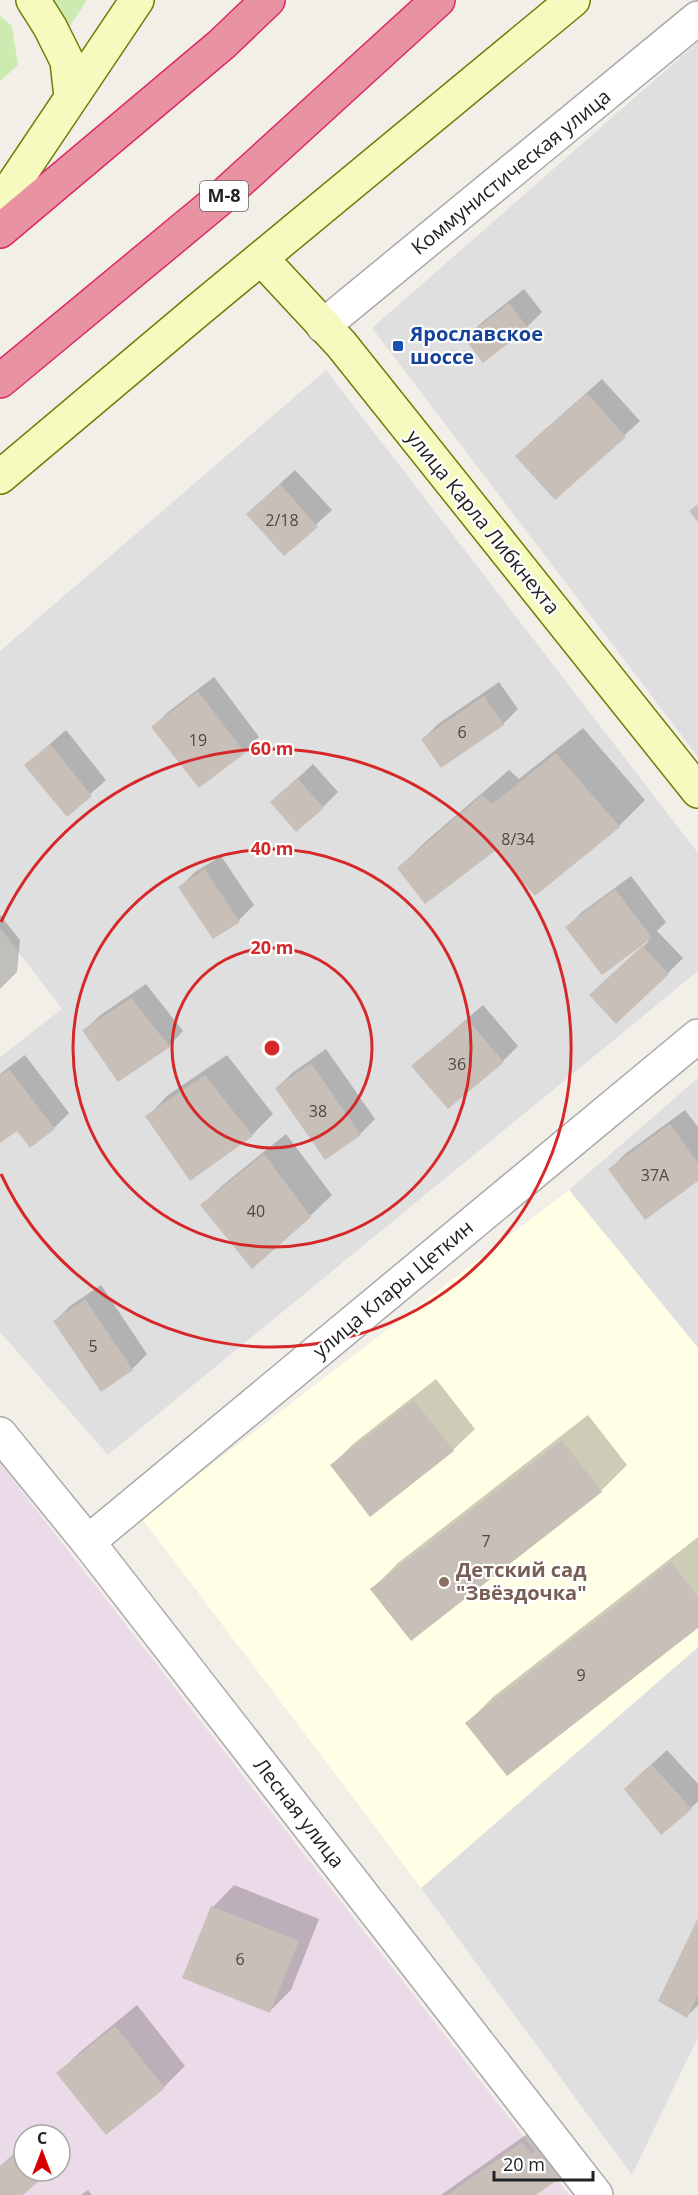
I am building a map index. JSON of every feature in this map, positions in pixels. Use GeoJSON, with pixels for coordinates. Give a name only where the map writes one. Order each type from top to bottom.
{"type":"FeatureCollection","features":[{"type":"Feature","properties":{"kind":"highway"},"geometry":{"type":"LineString","coordinates":[[0,231],[222,44],[268,0]]}},
{"type":"Feature","properties":{"kind":"highway","name":"М-8"},"geometry":{"type":"LineString","coordinates":[[0,381],[222,197],[438,0]]}},
{"type":"Feature","properties":{"kind":"street"},"geometry":{"type":"LineString","coordinates":[[33,0],[50,27],[67,62],[71,97]]}},
{"type":"Feature","properties":{"kind":"street"},"geometry":{"type":"LineString","coordinates":[[0,204],[137,0]]}},
{"type":"Feature","properties":{"kind":"street"},"geometry":{"type":"LineString","coordinates":[[0,477],[573,0]]}},
{"type":"Feature","properties":{"kind":"street","name":"Коммунистическая улица"},"geometry":{"type":"LineString","coordinates":[[323,326],[698,18]]}},
{"type":"Feature","properties":{"kind":"street","name":"улица Карла Либкнехта"},"geometry":{"type":"LineString","coordinates":[[261,258],[341,344],[698,791]]}},
{"type":"Feature","properties":{"kind":"street","name":"улица Клары Цеткин"},"geometry":{"type":"LineString","coordinates":[[88,1542],[698,1036]]}},
{"type":"Feature","properties":{"kind":"street","name":"Лесная улица"},"geometry":{"type":"LineString","coordinates":[[0,1434],[88,1542],[596,2195]]}},
{"type":"Feature","properties":{"kind":"shaded area"},"geometry":{"type":"Polygon","coordinates":[[[698,42],[698,757],[372,328],[698,42]]]}},
{"type":"Feature","properties":{"kind":"shaded area"},"geometry":{"type":"Polygon","coordinates":[[[326,370],[698,853],[698,971],[108,1455],[0,1332],[0,1057],[62,1009],[0,928],[0,651],[326,370]]]}},
{"type":"Feature","properties":{"kind":"shaded area"},"geometry":{"type":"Polygon","coordinates":[[[698,1078],[698,1348],[569,1190],[698,1078]]]}},
{"type":"Feature","properties":{"kind":"shaded area","name":"Детский сад \"Звёздочка\""},"geometry":{"type":"Polygon","coordinates":[[[569,1190],[698,1348],[698,1647],[421,1888],[142,1518],[569,1190]]]}},
{"type":"Feature","properties":{"kind":"shaded area"},"geometry":{"type":"Polygon","coordinates":[[[0,1463],[569,2195],[0,2195],[0,1463]]]}},
{"type":"Feature","properties":{"kind":"shaded area"},"geometry":{"type":"Polygon","coordinates":[[[698,1647],[698,2037],[632,2175],[421,1888],[698,1647]]]}},
{"type":"Feature","properties":{"kind":"green space"},"geometry":{"type":"Polygon","coordinates":[[[47,0],[87,0],[67,31],[47,0]]]}},
{"type":"Feature","properties":{"kind":"green space"},"geometry":{"type":"Polygon","coordinates":[[[0,16],[12,26],[18,65],[0,81],[0,16]]]}},
{"type":"Feature","properties":{"kind":"building"},"geometry":{"type":"Polygon","coordinates":[[[509,303],[528,328],[483,363],[464,338],[509,303]]]}},
{"type":"Feature","properties":{"kind":"building"},"geometry":{"type":"Polygon","coordinates":[[[587,393],[626,437],[555,500],[515,456],[587,393]]]}},
{"type":"Feature","properties":{"kind":"building"},"geometry":{"type":"Polygon","coordinates":[[[280,484],[318,527],[284,556],[246,514],[280,484]]]}},
{"type":"Feature","properties":{"kind":"building"},"geometry":{"type":"Polygon","coordinates":[[[698,504],[698,522],[689,511],[698,504]]]}},
{"type":"Feature","properties":{"kind":"building"},"geometry":{"type":"Polygon","coordinates":[[[198,691],[245,753],[199,788],[151,727],[198,691]]]}},
{"type":"Feature","properties":{"kind":"building"},"geometry":{"type":"Polygon","coordinates":[[[484,696],[504,725],[441,768],[421,739],[484,696]]]}},
{"type":"Feature","properties":{"kind":"building"},"geometry":{"type":"Polygon","coordinates":[[[50,744],[92,796],[67,817],[24,765],[50,744]]]}},
{"type":"Feature","properties":{"kind":"building"},"geometry":{"type":"Polygon","coordinates":[[[556,753],[620,827],[535,896],[495,851],[425,904],[397,868],[482,795],[492,804],[556,753]]]}},
{"type":"Feature","properties":{"kind":"building"},"geometry":{"type":"Polygon","coordinates":[[[297,778],[324,808],[296,832],[270,802],[297,778]]]}},
{"type":"Feature","properties":{"kind":"building"},"geometry":{"type":"Polygon","coordinates":[[[205,869],[240,922],[213,939],[178,887],[205,869]]]}},
{"type":"Feature","properties":{"kind":"building"},"geometry":{"type":"Polygon","coordinates":[[[615,889],[652,938],[602,975],[565,927],[615,889]]]}},
{"type":"Feature","properties":{"kind":"building"},"geometry":{"type":"Polygon","coordinates":[[[642,946],[669,974],[616,1024],[589,995],[642,946]]]}},
{"type":"Feature","properties":{"kind":"building"},"geometry":{"type":"Polygon","coordinates":[[[131,998],[170,1047],[118,1082],[82,1030],[131,998]]]}},
{"type":"Feature","properties":{"kind":"building"},"geometry":{"type":"Polygon","coordinates":[[[467,1019],[504,1062],[448,1109],[411,1066],[467,1019]]]}},
{"type":"Feature","properties":{"kind":"building"},"geometry":{"type":"Polygon","coordinates":[[[311,1063],[361,1135],[325,1160],[275,1088],[311,1063]]]}},
{"type":"Feature","properties":{"kind":"building"},"geometry":{"type":"Polygon","coordinates":[[[9,1069],[55,1129],[30,1148],[17,1131],[0,1143],[0,1075],[9,1069]]]}},
{"type":"Feature","properties":{"kind":"building"},"geometry":{"type":"Polygon","coordinates":[[[205,1075],[253,1136],[190,1181],[145,1116],[205,1075]]]}},
{"type":"Feature","properties":{"kind":"building"},"geometry":{"type":"Polygon","coordinates":[[[670,1124],[698,1163],[698,1181],[645,1220],[608,1169],[670,1124]]]}},
{"type":"Feature","properties":{"kind":"building"},"geometry":{"type":"Polygon","coordinates":[[[264,1154],[311,1217],[252,1269],[200,1205],[264,1154]]]}},
{"type":"Feature","properties":{"kind":"building"},"geometry":{"type":"Polygon","coordinates":[[[85,1299],[133,1370],[101,1392],[53,1321],[85,1299]]]}},
{"type":"Feature","properties":{"kind":"building"},"geometry":{"type":"Polygon","coordinates":[[[414,1400],[454,1451],[370,1517],[330,1465],[414,1400]]]}},
{"type":"Feature","properties":{"kind":"building"},"geometry":{"type":"Polygon","coordinates":[[[562,1440],[602,1492],[411,1641],[370,1589],[562,1440]]]}},
{"type":"Feature","properties":{"kind":"building"},"geometry":{"type":"Polygon","coordinates":[[[671,1562],[698,1597],[698,1628],[507,1776],[465,1723],[671,1562]]]}},
{"type":"Feature","properties":{"kind":"building"},"geometry":{"type":"Polygon","coordinates":[[[651,1764],[692,1809],[661,1835],[624,1789],[651,1764]]]}},
{"type":"Feature","properties":{"kind":"building"},"geometry":{"type":"Polygon","coordinates":[[[211,1906],[299,1941],[270,2013],[182,1978],[211,1906]]]}},
{"type":"Feature","properties":{"kind":"building"},"geometry":{"type":"Polygon","coordinates":[[[698,1918],[698,1995],[687,2018],[658,2001],[698,1918]]]}},
{"type":"Feature","properties":{"kind":"building"},"geometry":{"type":"Polygon","coordinates":[[[115,2026],[165,2088],[106,2135],[56,2073],[115,2026]]]}},
{"type":"Feature","properties":{"kind":"building"},"geometry":{"type":"Polygon","coordinates":[[[522,2142],[531,2154],[539,2149],[560,2178],[536,2195],[447,2195],[522,2142]]]}},
{"type":"Feature","properties":{"kind":"building"},"geometry":{"type":"Polygon","coordinates":[[[12,2155],[12,2183],[36,2183],[23,2195],[0,2195],[0,2166],[12,2155]]]}},
{"type":"Feature","properties":{"kind":"place","name":"Ярославское шоссе"},"geometry":{"type":"Point","coordinates":[398,346]}},
{"type":"Feature","properties":{"kind":"place","name":"Детский сад \"Звёздочка\""},"geometry":{"type":"Point","coordinates":[444,1582]}}]}
